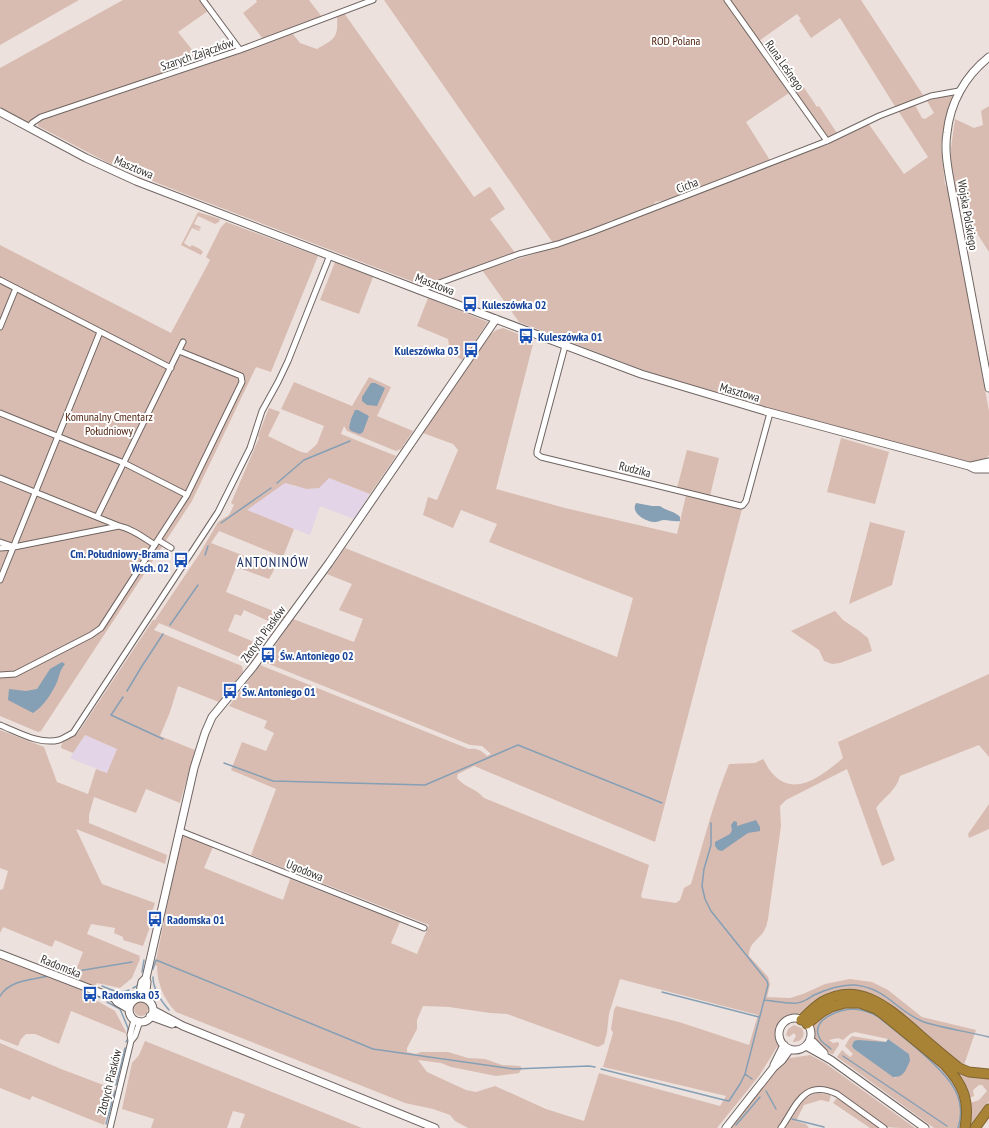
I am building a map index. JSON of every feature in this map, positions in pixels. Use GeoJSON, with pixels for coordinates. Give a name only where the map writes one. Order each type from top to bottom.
{"type":"FeatureCollection","features":[{"type":"Feature","properties":{"kind":"highway"},"geometry":{"type":"LineString","coordinates":[[804,1022],[822,1002],[835,996],[850,994],[864,996],[889,1009],[959,1068],[969,1072],[989,1074]]}},
{"type":"Feature","properties":{"kind":"highway"},"geometry":{"type":"LineString","coordinates":[[804,1022],[841,1003],[860,1003],[883,1014],[953,1073],[961,1086],[966,1101],[966,1128]]}},
{"type":"Feature","properties":{"kind":"highway"},"geometry":{"type":"LineString","coordinates":[[975,1128],[989,1109]]}},
{"type":"Feature","properties":{"kind":"street"},"geometry":{"type":"LineString","coordinates":[[203,0],[240,50]]}},
{"type":"Feature","properties":{"kind":"street","name":"Szarych Zajączków"},"geometry":{"type":"LineString","coordinates":[[29,128],[32,123],[41,117],[240,50],[373,0]]}},
{"type":"Feature","properties":{"kind":"street","name":"Runa Leśnego"},"geometry":{"type":"LineString","coordinates":[[727,0],[827,141]]}},
{"type":"Feature","properties":{"kind":"street","name":"Wojska Polskiego"},"geometry":{"type":"LineString","coordinates":[[989,57],[975,69],[959,92],[954,102],[946,134],[947,160],[989,388]]}},
{"type":"Feature","properties":{"kind":"street","name":"Cicha"},"geometry":{"type":"LineString","coordinates":[[419,290],[519,254],[558,244],[592,232],[827,141],[866,122],[924,99],[942,94],[959,92]]}},
{"type":"Feature","properties":{"kind":"street","name":"Masztowa"},"geometry":{"type":"LineString","coordinates":[[0,112],[86,158],[123,175],[419,290],[641,374],[770,413],[969,466],[975,469],[989,469]]}},
{"type":"Feature","properties":{"kind":"street"},"geometry":{"type":"LineString","coordinates":[[0,725],[38,740],[46,741],[59,740],[73,733],[218,512],[250,448],[262,411],[288,361],[330,255]]}},
{"type":"Feature","properties":{"kind":"street"},"geometry":{"type":"LineString","coordinates":[[0,280],[171,368]]}},
{"type":"Feature","properties":{"kind":"street"},"geometry":{"type":"LineString","coordinates":[[0,326],[16,288]]}},
{"type":"Feature","properties":{"kind":"street","name":"Złotych Piasków"},"geometry":{"type":"LineString","coordinates":[[142,998],[142,982],[146,978],[194,768],[205,733],[212,718],[253,667],[328,563],[496,319]]}},
{"type":"Feature","properties":{"kind":"street"},"geometry":{"type":"LineString","coordinates":[[0,580],[100,332]]}},
{"type":"Feature","properties":{"kind":"street"},"geometry":{"type":"LineString","coordinates":[[98,517],[183,342]]}},
{"type":"Feature","properties":{"kind":"street","name":"Rudzika"},"geometry":{"type":"LineString","coordinates":[[565,346],[537,451],[537,454],[541,457],[741,506],[744,505],[746,501],[770,413]]}},
{"type":"Feature","properties":{"kind":"street"},"geometry":{"type":"LineString","coordinates":[[0,675],[15,674],[91,635],[101,628],[187,495],[242,382],[241,376],[179,351]]}},
{"type":"Feature","properties":{"kind":"street"},"geometry":{"type":"LineString","coordinates":[[0,413],[124,463],[187,495]]}},
{"type":"Feature","properties":{"kind":"street","name":"Masztowa"},"geometry":{"type":"LineString","coordinates":[[969,466],[989,462]]}},
{"type":"Feature","properties":{"kind":"street"},"geometry":{"type":"LineString","coordinates":[[0,478],[134,531],[157,543],[171,548]]}},
{"type":"Feature","properties":{"kind":"street"},"geometry":{"type":"LineString","coordinates":[[0,548],[14,547],[119,526]]}},
{"type":"Feature","properties":{"kind":"street"},"geometry":{"type":"LineString","coordinates":[[0,542],[14,547]]}},
{"type":"Feature","properties":{"kind":"street","name":"Ugodowa"},"geometry":{"type":"LineString","coordinates":[[180,831],[424,928]]}},
{"type":"Feature","properties":{"kind":"street","name":"Radomska"},"geometry":{"type":"LineString","coordinates":[[0,954],[114,998],[117,1002],[130,1005]]}},
{"type":"Feature","properties":{"kind":"street"},"geometry":{"type":"LineString","coordinates":[[142,998],[150,1002],[152,1013],[146,1020],[137,1020],[130,1015],[130,1005],[142,998]]}},
{"type":"Feature","properties":{"kind":"street"},"geometry":{"type":"LineString","coordinates":[[152,1013],[435,1128]]}},
{"type":"Feature","properties":{"kind":"street"},"geometry":{"type":"LineString","coordinates":[[791,1019],[804,1022],[811,1031],[810,1039],[806,1046],[799,1050],[790,1049],[784,1045],[780,1037],[782,1026],[791,1019]]}},
{"type":"Feature","properties":{"kind":"street","name":"Złotych Piasków"},"geometry":{"type":"LineString","coordinates":[[110,1128],[131,1042],[135,1036],[137,1020]]}},
{"type":"Feature","properties":{"kind":"street"},"geometry":{"type":"LineString","coordinates":[[810,1039],[831,1060]]}},
{"type":"Feature","properties":{"kind":"street"},"geometry":{"type":"LineString","coordinates":[[774,1067],[784,1045]]}},
{"type":"Feature","properties":{"kind":"street"},"geometry":{"type":"LineString","coordinates":[[806,1046],[831,1060],[925,1128]]}},
{"type":"Feature","properties":{"kind":"street"},"geometry":{"type":"LineString","coordinates":[[726,1128],[790,1049]]}},
{"type":"Feature","properties":{"kind":"street"},"geometry":{"type":"LineString","coordinates":[[781,1128],[800,1098],[811,1091],[821,1090],[831,1091],[837,1094],[884,1128]]}},
{"type":"Feature","properties":{"kind":"shaded area"},"geometry":{"type":"Polygon","coordinates":[[[329,478],[370,494],[354,519],[320,506],[310,535],[246,510],[285,483],[296,487],[329,478]]]}},
{"type":"Feature","properties":{"kind":"shaded area"},"geometry":{"type":"Polygon","coordinates":[[[85,735],[117,749],[107,773],[70,758],[85,735]]]}},
{"type":"Feature","properties":{"kind":"green space"},"geometry":{"type":"Polygon","coordinates":[[[0,0],[79,0],[0,45],[0,0]]]}},
{"type":"Feature","properties":{"kind":"green space"},"geometry":{"type":"Polygon","coordinates":[[[123,0],[200,0],[208,11],[178,32],[201,61],[30,122],[27,122],[0,108],[0,68],[123,0]]]}},
{"type":"Feature","properties":{"kind":"green space"},"geometry":{"type":"Polygon","coordinates":[[[256,0],[309,0],[322,17],[263,39],[243,13],[257,2],[256,0]]]}},
{"type":"Feature","properties":{"kind":"green space","name":"ROD Polana"},"geometry":{"type":"Polygon","coordinates":[[[384,0],[724,0],[789,93],[746,122],[771,162],[664,202],[655,202],[654,206],[614,221],[612,220],[591,230],[553,243],[384,0]]]}},
{"type":"Feature","properties":{"kind":"green space"},"geometry":{"type":"Polygon","coordinates":[[[729,0],[861,0],[923,95],[896,108],[840,18],[811,38],[799,20],[801,19],[797,14],[759,41],[729,0]]]}},
{"type":"Feature","properties":{"kind":"green space"},"geometry":{"type":"Polygon","coordinates":[[[344,13],[474,197],[489,187],[491,188],[505,209],[490,219],[516,254],[424,286],[112,165],[38,126],[43,119],[168,78],[292,33],[300,43],[317,49],[329,42],[335,36],[337,28],[337,14],[344,13]]]}},
{"type":"Feature","properties":{"kind":"green space"},"geometry":{"type":"Polygon","coordinates":[[[771,38],[817,107],[819,106],[837,133],[827,137],[764,49],[766,42],[771,38]]]}},
{"type":"Feature","properties":{"kind":"green space"},"geometry":{"type":"Polygon","coordinates":[[[953,94],[941,145],[945,184],[948,189],[989,411],[989,455],[982,461],[967,462],[669,380],[519,322],[482,270],[560,246],[828,144],[868,123],[904,174],[928,157],[899,112],[915,105],[922,118],[925,119],[934,113],[927,101],[953,94]]]}},
{"type":"Feature","properties":{"kind":"green space"},"geometry":{"type":"Polygon","coordinates":[[[989,106],[989,252],[958,204],[951,161],[951,148],[955,119],[974,128],[983,125],[981,111],[989,106]]]}},
{"type":"Feature","properties":{"kind":"green space"},"geometry":{"type":"Polygon","coordinates":[[[198,212],[220,219],[219,222],[215,224],[198,216],[194,224],[201,227],[200,229],[193,226],[200,230],[199,231],[192,228],[184,243],[190,247],[192,245],[200,249],[203,252],[201,255],[181,245],[198,212]]]}},
{"type":"Feature","properties":{"kind":"green space","name":"Komunalny Cmentarz Południowy"},"geometry":{"type":"Polygon","coordinates":[[[226,222],[318,256],[271,372],[256,367],[192,501],[41,731],[38,732],[0,716],[0,245],[171,333],[210,260],[206,257],[221,227],[226,222]]]}},
{"type":"Feature","properties":{"kind":"green space"},"geometry":{"type":"Polygon","coordinates":[[[335,262],[373,277],[359,314],[320,300],[335,262]]]}},
{"type":"Feature","properties":{"kind":"green space"},"geometry":{"type":"Polygon","coordinates":[[[428,298],[488,322],[462,360],[450,352],[448,339],[417,326],[428,298]]]}},
{"type":"Feature","properties":{"kind":"green space"},"geometry":{"type":"Polygon","coordinates":[[[503,328],[534,340],[496,489],[565,508],[677,534],[686,495],[742,509],[655,842],[474,766],[458,774],[457,778],[463,784],[478,792],[484,798],[649,865],[641,896],[642,898],[676,903],[680,900],[684,888],[691,884],[713,809],[729,764],[755,763],[763,759],[771,771],[781,781],[790,784],[808,782],[827,771],[843,758],[838,742],[989,674],[989,757],[979,745],[900,776],[893,790],[876,808],[895,860],[882,866],[847,769],[786,800],[780,806],[781,826],[768,919],[763,933],[749,951],[749,956],[768,977],[770,984],[767,997],[790,998],[825,984],[850,979],[872,982],[888,990],[922,1017],[976,1030],[964,1065],[947,1053],[892,1007],[873,995],[853,989],[833,991],[812,1003],[800,1013],[782,1020],[778,1026],[779,1047],[777,1047],[759,1076],[717,1128],[468,1128],[455,1121],[450,1115],[433,1109],[405,1103],[176,1012],[168,1002],[162,991],[158,979],[157,966],[155,965],[181,838],[184,836],[213,847],[204,868],[283,900],[290,879],[400,922],[391,943],[417,954],[429,925],[251,855],[276,789],[231,770],[242,742],[266,751],[274,733],[264,728],[267,721],[229,706],[260,665],[469,749],[479,750],[487,756],[491,754],[482,746],[470,745],[264,662],[293,619],[354,642],[363,619],[339,610],[352,584],[327,574],[345,548],[617,657],[633,598],[489,542],[497,524],[461,510],[453,528],[423,515],[428,497],[437,500],[458,450],[453,444],[423,433],[490,335],[496,330],[503,328]],[[620,979],[609,1014],[604,1044],[598,1047],[507,1014],[449,1007],[423,1006],[417,1020],[417,1029],[407,1048],[407,1052],[416,1054],[421,1052],[448,1052],[468,1058],[485,1059],[502,1065],[520,1066],[522,1068],[519,1073],[496,1076],[451,1067],[441,1063],[418,1060],[427,1072],[466,1090],[476,1092],[495,1086],[546,1109],[584,1121],[599,1073],[720,1106],[726,1096],[603,1067],[613,1033],[611,1029],[616,1006],[679,1022],[749,1045],[758,1015],[620,979]]]}},
{"type":"Feature","properties":{"kind":"green space"},"geometry":{"type":"Polygon","coordinates":[[[369,377],[391,387],[377,416],[413,431],[401,449],[396,451],[347,431],[344,426],[341,434],[396,456],[370,494],[329,478],[319,488],[307,489],[285,483],[247,510],[294,529],[283,557],[219,531],[211,543],[275,568],[269,579],[236,567],[226,592],[286,616],[279,626],[244,610],[241,616],[235,614],[228,631],[264,646],[251,662],[159,623],[154,630],[242,666],[243,672],[219,702],[178,686],[170,712],[160,736],[195,750],[180,803],[146,789],[136,813],[94,797],[89,815],[89,823],[167,855],[165,864],[76,829],[102,884],[155,903],[148,923],[151,924],[143,946],[123,940],[123,937],[114,933],[115,928],[91,924],[87,934],[140,956],[132,978],[120,988],[97,983],[95,987],[73,978],[83,952],[55,940],[52,947],[3,927],[0,933],[0,890],[3,889],[8,871],[0,868],[0,730],[44,747],[57,782],[88,794],[96,769],[107,773],[117,749],[85,735],[73,753],[61,748],[61,746],[63,742],[78,733],[153,620],[155,620],[200,553],[218,522],[229,515],[234,505],[231,503],[259,438],[258,436],[269,408],[280,412],[268,436],[301,452],[307,453],[317,444],[324,426],[281,409],[294,382],[352,406],[369,377]]]}},
{"type":"Feature","properties":{"kind":"green space"},"geometry":{"type":"Polygon","coordinates":[[[841,438],[889,452],[875,504],[827,492],[841,438]]]}},
{"type":"Feature","properties":{"kind":"green space"},"geometry":{"type":"Polygon","coordinates":[[[687,450],[719,458],[710,496],[677,488],[687,450]]]}},
{"type":"Feature","properties":{"kind":"green space"},"geometry":{"type":"Polygon","coordinates":[[[870,522],[905,531],[892,585],[849,604],[870,522]]]}},
{"type":"Feature","properties":{"kind":"green space"},"geometry":{"type":"Polygon","coordinates":[[[835,611],[843,620],[868,638],[872,651],[840,663],[832,664],[824,661],[819,650],[791,631],[835,611]]]}},
{"type":"Feature","properties":{"kind":"green space"},"geometry":{"type":"Polygon","coordinates":[[[989,804],[989,829],[969,838],[968,834],[989,804]]]}},
{"type":"Feature","properties":{"kind":"green space"},"geometry":{"type":"Polygon","coordinates":[[[0,958],[93,994],[92,998],[115,1011],[127,1034],[71,1011],[59,1044],[35,1034],[26,1034],[21,1039],[18,1046],[0,1039],[0,958]]]}},
{"type":"Feature","properties":{"kind":"green space"},"geometry":{"type":"Polygon","coordinates":[[[138,1002],[144,1002],[148,1006],[148,1012],[144,1016],[138,1016],[134,1012],[134,1006],[138,1002]]]}},
{"type":"Feature","properties":{"kind":"green space"},"geometry":{"type":"Polygon","coordinates":[[[850,1005],[870,1009],[951,1075],[963,1101],[963,1119],[960,1128],[934,1128],[837,1057],[842,1050],[850,1057],[853,1054],[845,1046],[852,1036],[887,1042],[854,1049],[896,1078],[909,1054],[888,1039],[855,1032],[843,1040],[838,1038],[829,1040],[833,1043],[839,1043],[833,1054],[831,1054],[814,1039],[813,1024],[827,1011],[850,1005]]]}},
{"type":"Feature","properties":{"kind":"green space"},"geometry":{"type":"Polygon","coordinates":[[[794,1025],[802,1028],[804,1034],[801,1040],[796,1042],[793,1042],[796,1036],[794,1033],[789,1037],[786,1035],[788,1029],[794,1025]]]}},
{"type":"Feature","properties":{"kind":"green space"},"geometry":{"type":"Polygon","coordinates":[[[145,1041],[362,1128],[240,1128],[245,1114],[233,1111],[227,1128],[151,1128],[154,1119],[122,1109],[132,1063],[139,1055],[145,1041]]]}},
{"type":"Feature","properties":{"kind":"green space"},"geometry":{"type":"Polygon","coordinates":[[[0,1043],[61,1069],[114,1089],[104,1125],[32,1096],[30,1100],[0,1088],[0,1043]]]}},
{"type":"Feature","properties":{"kind":"green space"},"geometry":{"type":"Polygon","coordinates":[[[810,1055],[825,1063],[915,1128],[887,1127],[851,1100],[835,1090],[824,1087],[815,1088],[799,1096],[778,1128],[732,1128],[733,1124],[786,1057],[790,1058],[810,1055]]]}},
{"type":"Feature","properties":{"kind":"green space"},"geometry":{"type":"Polygon","coordinates":[[[941,1056],[989,1076],[989,1101],[970,1128],[970,1103],[979,1100],[987,1091],[982,1085],[979,1085],[973,1090],[974,1096],[969,1098],[941,1056]]]}},
{"type":"Feature","properties":{"kind":"green space"},"geometry":{"type":"Polygon","coordinates":[[[818,1093],[831,1095],[829,1102],[821,1100],[804,1105],[796,1121],[806,1124],[809,1128],[784,1128],[797,1106],[806,1098],[818,1093]]]}},
{"type":"Feature","properties":{"kind":"green space"},"geometry":{"type":"Polygon","coordinates":[[[838,1098],[881,1128],[870,1128],[833,1103],[838,1098]]]}},
{"type":"Feature","properties":{"kind":"water"},"geometry":{"type":"Polygon","coordinates":[[[371,383],[375,383],[385,388],[377,406],[367,405],[362,401],[362,397],[371,383]]]}},
{"type":"Feature","properties":{"kind":"water"},"geometry":{"type":"Polygon","coordinates":[[[355,410],[369,416],[363,432],[360,434],[351,431],[349,428],[355,410]]]}},
{"type":"Feature","properties":{"kind":"water"},"geometry":{"type":"Polygon","coordinates":[[[636,503],[660,506],[678,515],[680,517],[680,521],[664,520],[651,522],[643,519],[635,510],[636,503]]]}},
{"type":"Feature","properties":{"kind":"water"},"geometry":{"type":"Polygon","coordinates":[[[62,662],[65,664],[53,690],[44,703],[33,713],[8,700],[9,689],[26,691],[37,689],[50,669],[62,662]]]}},
{"type":"Feature","properties":{"kind":"water"},"geometry":{"type":"Polygon","coordinates":[[[756,820],[760,827],[760,831],[748,833],[722,851],[718,850],[715,846],[715,842],[730,834],[732,830],[731,825],[734,821],[737,822],[737,826],[756,820]]]}},
{"type":"Feature","properties":{"kind":"water"},"geometry":{"type":"Polygon","coordinates":[[[888,1039],[909,1054],[910,1061],[906,1070],[897,1077],[893,1077],[852,1046],[854,1041],[858,1040],[886,1042],[888,1039]]]}},
{"type":"Feature","properties":{"kind":"waterway"},"geometry":{"type":"LineString","coordinates":[[277,483],[304,460],[350,441]]}},
{"type":"Feature","properties":{"kind":"waterway"},"geometry":{"type":"LineString","coordinates":[[221,523],[271,488]]}},
{"type":"Feature","properties":{"kind":"waterway"},"geometry":{"type":"LineString","coordinates":[[205,555],[208,546]]}},
{"type":"Feature","properties":{"kind":"waterway"},"geometry":{"type":"LineString","coordinates":[[170,625],[198,585]]}},
{"type":"Feature","properties":{"kind":"waterway"},"geometry":{"type":"LineString","coordinates":[[127,691],[163,634]]}},
{"type":"Feature","properties":{"kind":"waterway"},"geometry":{"type":"LineString","coordinates":[[123,697],[111,715],[163,739]]}},
{"type":"Feature","properties":{"kind":"waterway"},"geometry":{"type":"LineString","coordinates":[[224,763],[273,781],[425,785],[518,745],[662,803]]}},
{"type":"Feature","properties":{"kind":"waterway"},"geometry":{"type":"LineString","coordinates":[[601,1069],[729,1101],[745,1074],[768,985],[767,981],[711,911],[705,899],[702,886],[704,869],[711,845],[711,823]]}},
{"type":"Feature","properties":{"kind":"waterway"},"geometry":{"type":"LineString","coordinates":[[142,972],[144,960]]}},
{"type":"Feature","properties":{"kind":"waterway"},"geometry":{"type":"LineString","coordinates":[[153,969],[156,960],[373,1049],[514,1069],[595,1067]]}},
{"type":"Feature","properties":{"kind":"waterway"},"geometry":{"type":"LineString","coordinates":[[66,973],[132,962]]}},
{"type":"Feature","properties":{"kind":"waterway"},"geometry":{"type":"LineString","coordinates":[[0,996],[4,991],[15,984],[48,976]]}},
{"type":"Feature","properties":{"kind":"waterway"},"geometry":{"type":"LineString","coordinates":[[153,977],[156,991],[169,1010]]}},
{"type":"Feature","properties":{"kind":"waterway"},"geometry":{"type":"LineString","coordinates":[[133,988],[137,986],[139,980]]}},
{"type":"Feature","properties":{"kind":"waterway"},"geometry":{"type":"LineString","coordinates":[[764,1000],[797,1003],[834,987],[855,985],[866,987],[884,995],[906,1012],[924,1022],[989,1037]]}},
{"type":"Feature","properties":{"kind":"waterway"},"geometry":{"type":"LineString","coordinates":[[102,986],[119,992],[129,990]]}},
{"type":"Feature","properties":{"kind":"waterway"},"geometry":{"type":"LineString","coordinates":[[662,992],[759,1017]]}},
{"type":"Feature","properties":{"kind":"waterway"},"geometry":{"type":"LineString","coordinates":[[97,996],[101,998]]}},
{"type":"Feature","properties":{"kind":"waterway"},"geometry":{"type":"LineString","coordinates":[[107,1002],[120,1009],[128,1028],[128,1033]]}},
{"type":"Feature","properties":{"kind":"waterway"},"geometry":{"type":"LineString","coordinates":[[831,1049],[820,1039],[818,1032],[819,1026],[827,1017],[840,1011],[853,1009],[865,1011],[877,1016],[921,1052],[943,1073],[951,1083],[956,1092],[960,1105],[960,1119],[958,1128]]}},
{"type":"Feature","properties":{"kind":"waterway"},"geometry":{"type":"LineString","coordinates":[[116,1085],[125,1048]]}},
{"type":"Feature","properties":{"kind":"waterway"},"geometry":{"type":"LineString","coordinates":[[843,1056],[947,1126]]}},
{"type":"Feature","properties":{"kind":"waterway"},"geometry":{"type":"LineString","coordinates":[[745,1074],[752,1079]]}},
{"type":"Feature","properties":{"kind":"waterway"},"geometry":{"type":"LineString","coordinates":[[106,1124],[115,1091]]}},
{"type":"Feature","properties":{"kind":"waterway"},"geometry":{"type":"LineString","coordinates":[[766,1091],[776,1109]]}},
{"type":"Feature","properties":{"kind":"waterway"},"geometry":{"type":"LineString","coordinates":[[736,1125],[760,1097]]}},
{"type":"Feature","properties":{"kind":"waterway"},"geometry":{"type":"LineString","coordinates":[[792,1119],[824,1127]]}},
{"type":"Feature","properties":{"kind":"place","name":"Kuleszówka 02"},"geometry":{"type":"Point","coordinates":[470,304]}},
{"type":"Feature","properties":{"kind":"place","name":"Kuleszówka 01"},"geometry":{"type":"Point","coordinates":[526,336]}},
{"type":"Feature","properties":{"kind":"place","name":"Kuleszówka 03"},"geometry":{"type":"Point","coordinates":[471,350]}},
{"type":"Feature","properties":{"kind":"place","name":"Cm. Południowy-Brama Wsch. 02"},"geometry":{"type":"Point","coordinates":[181,560]}},
{"type":"Feature","properties":{"kind":"place","name":"Św. Antoniego 02"},"geometry":{"type":"Point","coordinates":[268,655]}},
{"type":"Feature","properties":{"kind":"place","name":"Św. Antoniego 01"},"geometry":{"type":"Point","coordinates":[230,691]}},
{"type":"Feature","properties":{"kind":"place","name":"Radomska 01"},"geometry":{"type":"Point","coordinates":[155,919]}},
{"type":"Feature","properties":{"kind":"place","name":"Radomska 03"},"geometry":{"type":"Point","coordinates":[90,994]}},
{"type":"Feature","properties":{"kind":"district","name":"ANTONINÓW"},"geometry":{"type":"Point","coordinates":[273,562]}}]}
